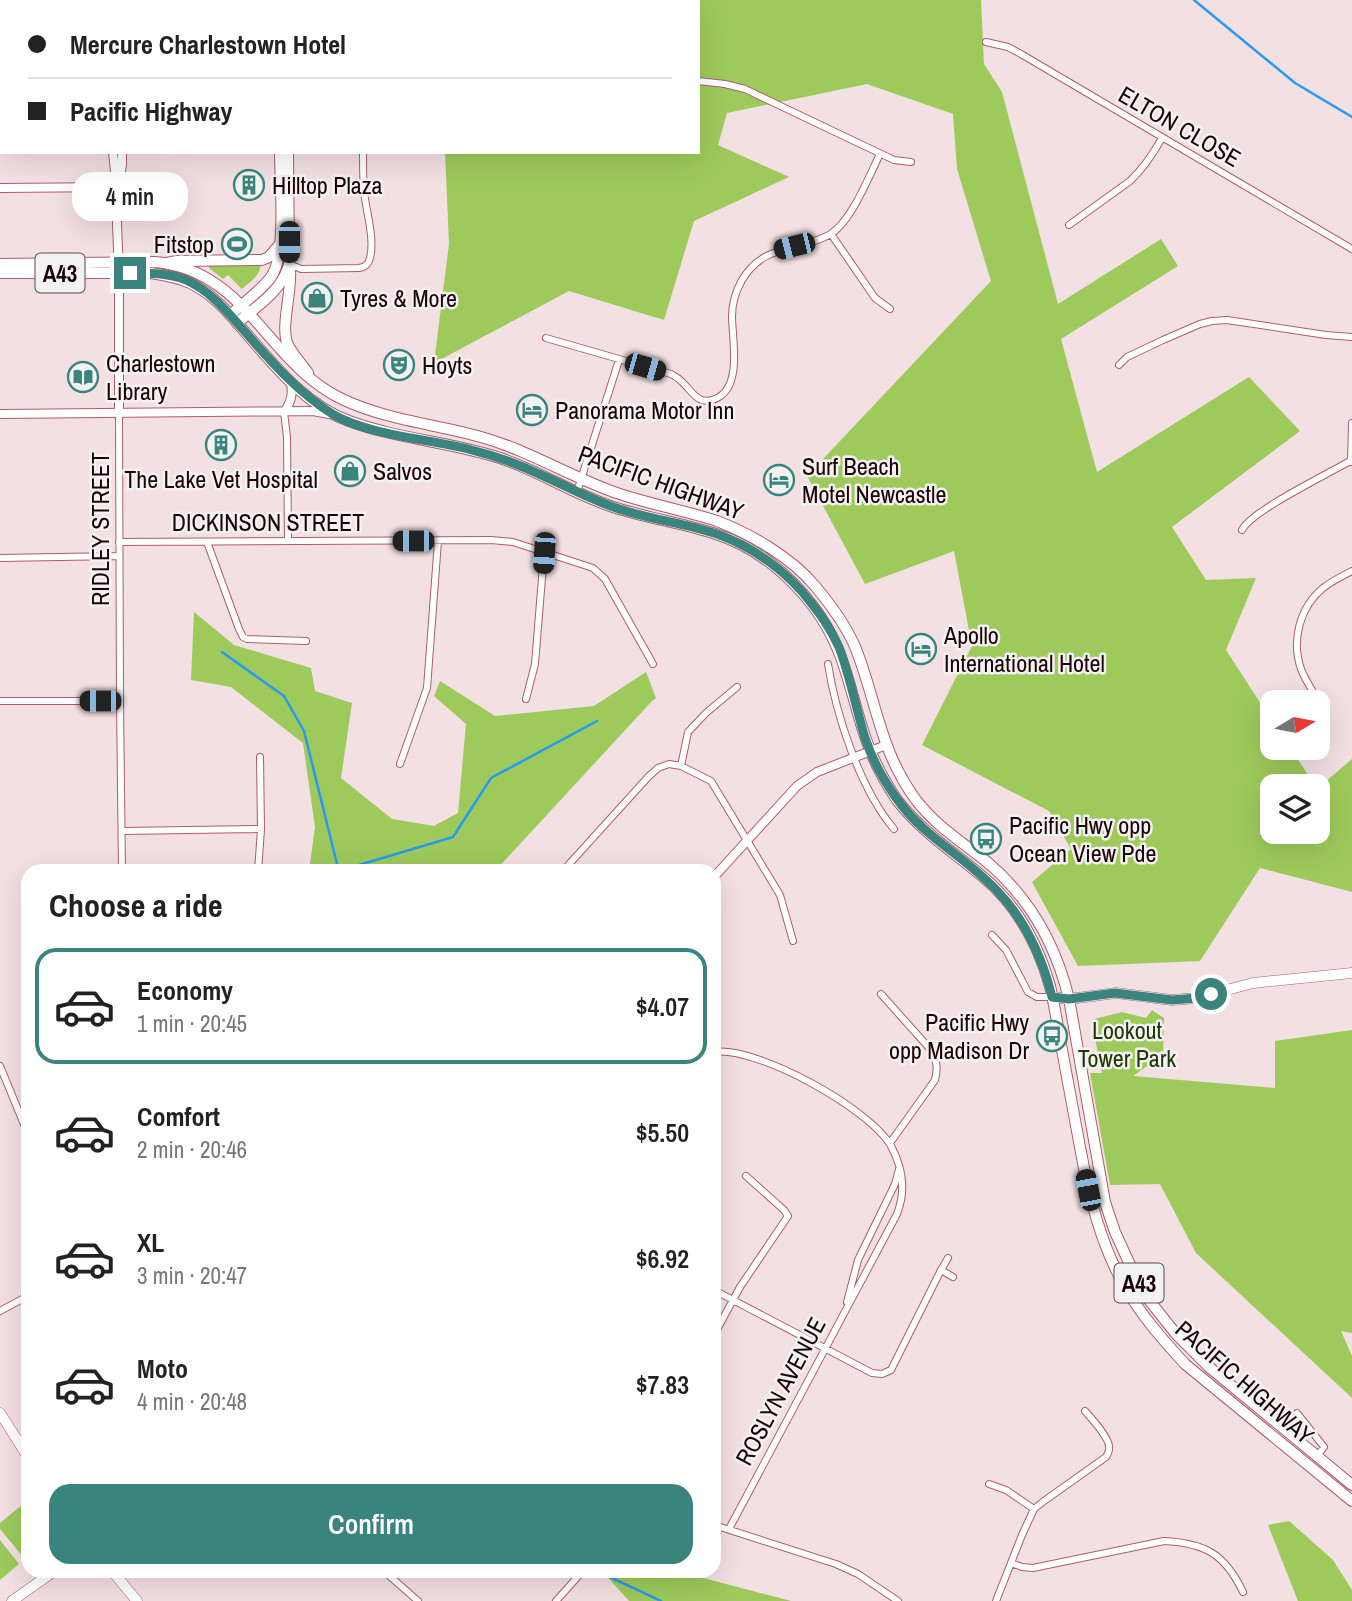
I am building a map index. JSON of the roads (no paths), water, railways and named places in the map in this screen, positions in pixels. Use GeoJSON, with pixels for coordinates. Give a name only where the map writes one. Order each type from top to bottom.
{"type":"FeatureCollection","features":[{"type":"Feature","properties":{"kind":"main road"},"geometry":{"type":"LineString","coordinates":[[234,319],[274,273],[278,262],[281,243],[280,154]]}},
{"type":"Feature","properties":{"kind":"main road"},"geometry":{"type":"LineString","coordinates":[[288,154],[290,290],[286,337],[289,346],[315,382]]}},
{"type":"Feature","properties":{"kind":"main road"},"geometry":{"type":"LineString","coordinates":[[167,263],[262,260],[269,257],[281,243]]}},
{"type":"Feature","properties":{"kind":"main road","name":"PACIFIC HIGHWAY"},"geometry":{"type":"LineString","coordinates":[[0,273],[119,268],[167,263],[185,267],[219,285],[301,370],[340,398],[380,414],[480,437],[529,454],[612,492],[693,514],[729,527],[781,555],[800,571],[813,583],[829,605],[855,647],[886,746],[896,769],[923,808],[945,831],[1002,876],[1040,924],[1056,956],[1069,999],[1105,1202],[1115,1232],[1137,1280],[1163,1319],[1192,1351],[1352,1485]]}},
{"type":"Feature","properties":{"kind":"main road","name":"PACIFIC HIGHWAY"},"geometry":{"type":"LineString","coordinates":[[0,264],[119,268],[186,281],[206,293],[234,319],[291,382],[334,415],[374,430],[468,449],[502,459],[608,506],[719,534],[759,555],[794,583],[829,628],[838,646],[871,751],[882,776],[910,816],[927,833],[984,877],[1001,894],[1014,910],[1035,946],[1052,997],[1097,1226],[1125,1288],[1150,1325],[1185,1364],[1352,1501]]}},
{"type":"Feature","properties":{"kind":"main road"},"geometry":{"type":"LineString","coordinates":[[245,309],[269,295],[281,283],[289,264]]}},
{"type":"Feature","properties":{"kind":"main road"},"geometry":{"type":"LineString","coordinates":[[1052,997],[1069,999],[1115,993],[1172,1000],[1197,998],[1253,982],[1352,973]]}},
{"type":"Feature","properties":{"kind":"main road"},"geometry":{"type":"LineString","coordinates":[[0,1413],[21,1446]]}},
{"type":"Feature","properties":{"kind":"main road"},"geometry":{"type":"LineString","coordinates":[[12,1601],[45,1578]]}},
{"type":"Feature","properties":{"kind":"main road"},"geometry":{"type":"LineString","coordinates":[[118,1578],[137,1601]]}},
{"type":"Feature","properties":{"kind":"street","name":"ELTON CLOSE"},"geometry":{"type":"LineString","coordinates":[[986,42],[1008,47],[1021,54],[1352,249]]}},
{"type":"Feature","properties":{"kind":"street"},"geometry":{"type":"LineString","coordinates":[[700,81],[745,89],[880,154],[894,160],[911,162]]}},
{"type":"Feature","properties":{"kind":"street"},"geometry":{"type":"LineString","coordinates":[[1069,225],[1130,181],[1146,164],[1162,138]]}},
{"type":"Feature","properties":{"kind":"street","name":"RIDLEY STREET"},"geometry":{"type":"LineString","coordinates":[[113,154],[117,187]]}},
{"type":"Feature","properties":{"kind":"street","name":"RIDLEY STREET"},"geometry":{"type":"LineString","coordinates":[[121,154],[116,202],[119,268],[122,864]]}},
{"type":"Feature","properties":{"kind":"street"},"geometry":{"type":"LineString","coordinates":[[289,264],[301,269],[359,268],[368,263],[370,241],[363,154]]}},
{"type":"Feature","properties":{"kind":"street"},"geometry":{"type":"LineString","coordinates":[[547,338],[671,374],[681,380],[697,398],[709,400],[720,396],[728,387],[733,374],[735,358],[732,314],[742,279],[766,256],[780,249],[831,234],[854,206],[880,154]]}},
{"type":"Feature","properties":{"kind":"street"},"geometry":{"type":"LineString","coordinates":[[0,188],[117,187]]}},
{"type":"Feature","properties":{"kind":"street"},"geometry":{"type":"LineString","coordinates":[[831,234],[875,298],[890,309]]}},
{"type":"Feature","properties":{"kind":"street"},"geometry":{"type":"LineString","coordinates":[[1119,365],[1139,350],[1212,321],[1227,320],[1352,337]]}},
{"type":"Feature","properties":{"kind":"street"},"geometry":{"type":"LineString","coordinates":[[577,492],[619,360]]}},
{"type":"Feature","properties":{"kind":"street"},"geometry":{"type":"LineString","coordinates":[[288,541],[287,437],[284,412],[293,395],[291,382]]}},
{"type":"Feature","properties":{"kind":"street"},"geometry":{"type":"LineString","coordinates":[[0,414],[313,411],[334,415]]}},
{"type":"Feature","properties":{"kind":"street"},"geometry":{"type":"LineString","coordinates":[[1242,530],[1245,523],[1261,512],[1351,463],[1352,423]]}},
{"type":"Feature","properties":{"kind":"street"},"geometry":{"type":"LineString","coordinates":[[400,764],[427,688],[438,541]]}},
{"type":"Feature","properties":{"kind":"street","name":"DICKINSON STREET"},"geometry":{"type":"LineString","coordinates":[[119,542],[513,542],[593,568],[598,572],[605,579],[653,664]]}},
{"type":"Feature","properties":{"kind":"street"},"geometry":{"type":"LineString","coordinates":[[207,542],[243,637],[306,641]]}},
{"type":"Feature","properties":{"kind":"street"},"geometry":{"type":"LineString","coordinates":[[526,699],[535,664],[544,553]]}},
{"type":"Feature","properties":{"kind":"street"},"geometry":{"type":"LineString","coordinates":[[0,558],[119,556]]}},
{"type":"Feature","properties":{"kind":"street"},"geometry":{"type":"LineString","coordinates":[[1312,690],[1298,659],[1296,647],[1299,624],[1311,601],[1321,590],[1352,571]]}},
{"type":"Feature","properties":{"kind":"street"},"geometry":{"type":"LineString","coordinates":[[828,664],[831,685],[854,758],[877,806],[894,829]]}},
{"type":"Feature","properties":{"kind":"street"},"geometry":{"type":"LineString","coordinates":[[681,766],[688,732],[737,687]]}},
{"type":"Feature","properties":{"kind":"street"},"geometry":{"type":"LineString","coordinates":[[0,701],[120,701]]}},
{"type":"Feature","properties":{"kind":"street"},"geometry":{"type":"LineString","coordinates":[[721,869],[797,786],[817,772],[886,746]]}},
{"type":"Feature","properties":{"kind":"street"},"geometry":{"type":"LineString","coordinates":[[259,864],[260,757]]}},
{"type":"Feature","properties":{"kind":"street"},"geometry":{"type":"LineString","coordinates":[[569,864],[658,768],[669,764],[681,766],[711,781],[780,895],[793,941]]}},
{"type":"Feature","properties":{"kind":"street"},"geometry":{"type":"LineString","coordinates":[[122,831],[261,828]]}},
{"type":"Feature","properties":{"kind":"street"},"geometry":{"type":"LineString","coordinates":[[992,935],[1006,950],[1028,992],[1037,997],[1052,997]]}},
{"type":"Feature","properties":{"kind":"street"},"geometry":{"type":"LineString","coordinates":[[881,994],[930,1050],[937,1071],[935,1080],[890,1143]]}},
{"type":"Feature","properties":{"kind":"street","name":"ROSLYN AVENUE"},"geometry":{"type":"LineString","coordinates":[[721,1052],[735,1052],[810,1081],[841,1100],[890,1143],[903,1187],[902,1201],[729,1529]]}},
{"type":"Feature","properties":{"kind":"street"},"geometry":{"type":"LineString","coordinates":[[0,1066],[21,1117]]}},
{"type":"Feature","properties":{"kind":"street","name":"ROSLYN AVENUE"},"geometry":{"type":"LineString","coordinates":[[846,1307],[858,1260],[895,1184],[899,1168]]}},
{"type":"Feature","properties":{"kind":"street"},"geometry":{"type":"LineString","coordinates":[[721,1322],[788,1216],[746,1176]]}},
{"type":"Feature","properties":{"kind":"street"},"geometry":{"type":"LineString","coordinates":[[721,1294],[872,1373],[882,1374],[891,1370],[948,1258]]}},
{"type":"Feature","properties":{"kind":"street"},"geometry":{"type":"LineString","coordinates":[[941,1270],[953,1277]]}},
{"type":"Feature","properties":{"kind":"street"},"geometry":{"type":"LineString","coordinates":[[0,1311],[21,1300]]}},
{"type":"Feature","properties":{"kind":"street"},"geometry":{"type":"LineString","coordinates":[[996,1601],[1034,1509],[1106,1457],[1110,1447],[1106,1438],[1085,1411]]}},
{"type":"Feature","properties":{"kind":"street","name":"PACIFIC HIGHWAY"},"geometry":{"type":"LineString","coordinates":[[1297,1413],[1324,1447],[1318,1456]]}},
{"type":"Feature","properties":{"kind":"street"},"geometry":{"type":"LineString","coordinates":[[989,1484],[1006,1490],[1034,1509]]}},
{"type":"Feature","properties":{"kind":"street"},"geometry":{"type":"LineString","coordinates":[[721,1527],[836,1564],[858,1574],[898,1601]]}},
{"type":"Feature","properties":{"kind":"street"},"geometry":{"type":"LineString","coordinates":[[1011,1563],[1033,1568],[1164,1541],[1185,1542],[1214,1553],[1230,1570],[1243,1592]]}},
{"type":"Feature","properties":{"kind":"street"},"geometry":{"type":"LineString","coordinates":[[392,1578],[418,1601]]}},
{"type":"Feature","properties":{"kind":"street"},"geometry":{"type":"LineString","coordinates":[[556,1601],[576,1578]]}},
{"type":"Feature","properties":{"kind":"waterway"},"geometry":{"type":"LineString","coordinates":[[1194,0],[1295,83],[1352,117]]}},
{"type":"Feature","properties":{"kind":"waterway"},"geometry":{"type":"LineString","coordinates":[[222,652],[284,696],[304,731],[337,864]]}},
{"type":"Feature","properties":{"kind":"waterway"},"geometry":{"type":"LineString","coordinates":[[362,864],[453,837],[491,778],[597,721]]}},
{"type":"Feature","properties":{"kind":"waterway"},"geometry":{"type":"LineString","coordinates":[[612,1578],[661,1601]]}},
{"type":"Feature","properties":{"kind":"place","name":"Hilltop Plaza"},"geometry":{"type":"Point","coordinates":[249,185]}},
{"type":"Feature","properties":{"kind":"place","name":"Fitstop"},"geometry":{"type":"Point","coordinates":[237,244]}},
{"type":"Feature","properties":{"kind":"place","name":"Tyres & More"},"geometry":{"type":"Point","coordinates":[317,298]}},
{"type":"Feature","properties":{"kind":"place","name":"Hoyts"},"geometry":{"type":"Point","coordinates":[399,365]}},
{"type":"Feature","properties":{"kind":"place","name":"Charlestown Library"},"geometry":{"type":"Point","coordinates":[83,377]}},
{"type":"Feature","properties":{"kind":"place","name":"Panorama Motor Inn"},"geometry":{"type":"Point","coordinates":[532,410]}},
{"type":"Feature","properties":{"kind":"place","name":"The Lake Vet Hospital"},"geometry":{"type":"Point","coordinates":[221,445]}},
{"type":"Feature","properties":{"kind":"place","name":"Salvos"},"geometry":{"type":"Point","coordinates":[350,471]}},
{"type":"Feature","properties":{"kind":"place","name":"Surf Beach Motel Newcastle"},"geometry":{"type":"Point","coordinates":[779,480]}},
{"type":"Feature","properties":{"kind":"place","name":"Apollo International Hotel"},"geometry":{"type":"Point","coordinates":[921,649]}},
{"type":"Feature","properties":{"kind":"place","name":"Pacific Hwy opp Ocean View Pde"},"geometry":{"type":"Point","coordinates":[986,839]}},
{"type":"Feature","properties":{"kind":"place","name":"Pacific Hwy opp Madison Dr"},"geometry":{"type":"Point","coordinates":[1052,1036]}},
{"type":"Feature","properties":{"kind":"park label","name":"Lookout Tower Park"},"geometry":{"type":"Point","coordinates":[1127,1044]}}]}
